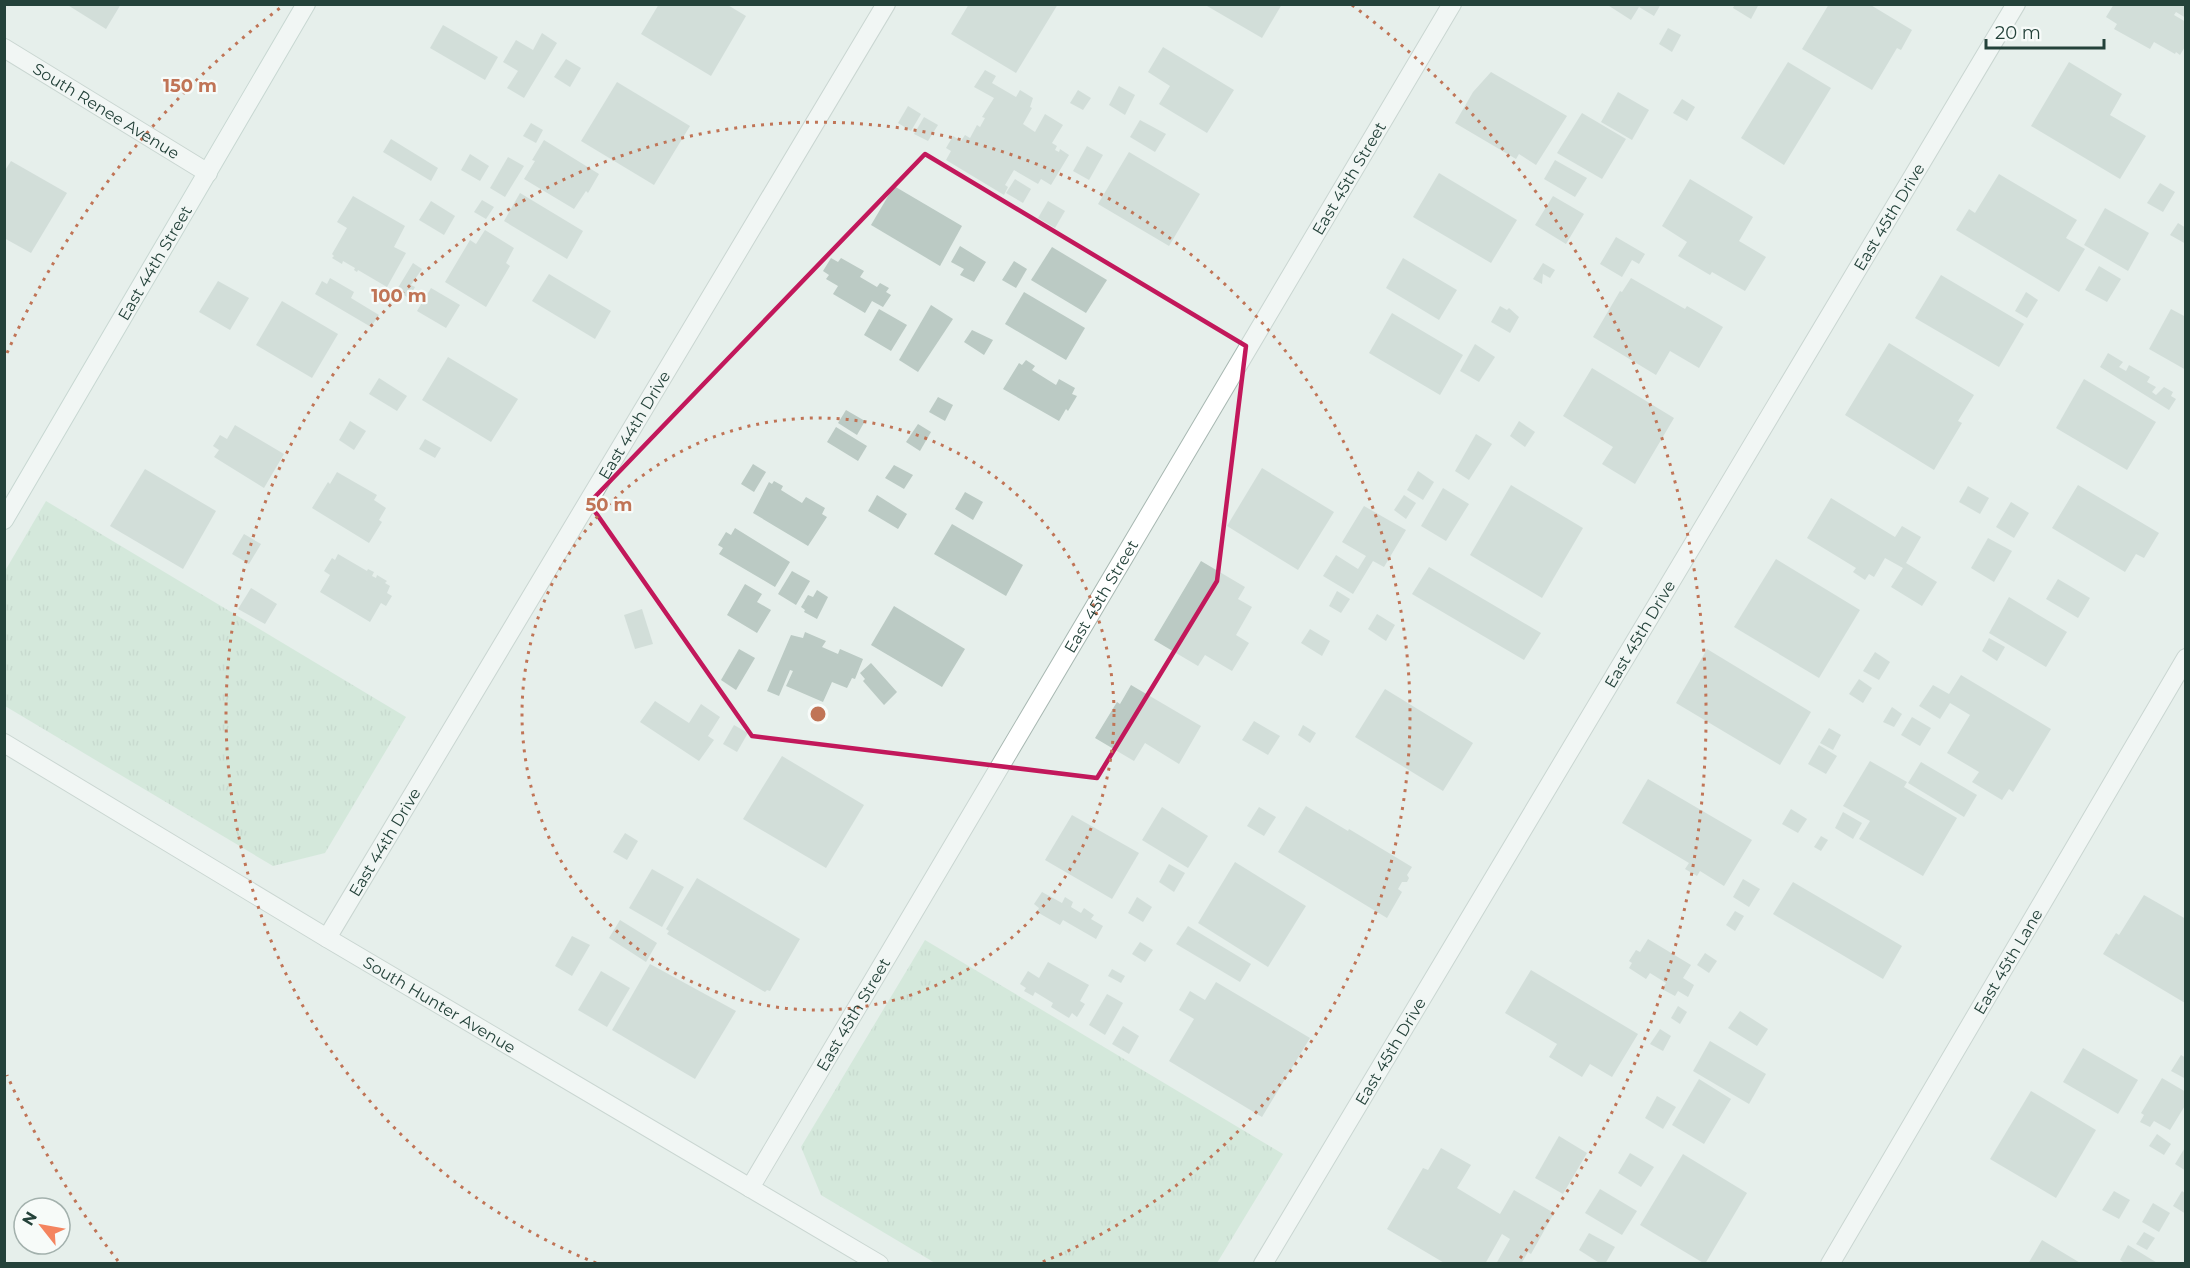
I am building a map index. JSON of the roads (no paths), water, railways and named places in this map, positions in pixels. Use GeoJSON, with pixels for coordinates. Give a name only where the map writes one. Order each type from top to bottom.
{"type":"FeatureCollection","features":[{"type":"Feature","properties":{"kind":"street","name":"East 44th Street"},"geometry":{"type":"LineString","coordinates":[[4,520],[306,4]]}},
{"type":"Feature","properties":{"kind":"street","name":"East 44th Drive"},"geometry":{"type":"LineString","coordinates":[[327,938],[886,4]]}},
{"type":"Feature","properties":{"kind":"street","name":"East 45th Street"},"geometry":{"type":"LineString","coordinates":[[750,1188],[1452,4]]}},
{"type":"Feature","properties":{"kind":"street","name":"East 45th Drive"},"geometry":{"type":"LineString","coordinates":[[1263,1263],[2016,4]]}},
{"type":"Feature","properties":{"kind":"street","name":"South Renee Avenue"},"geometry":{"type":"LineString","coordinates":[[4,48],[208,173]]}},
{"type":"Feature","properties":{"kind":"street","name":"East 45th Lane"},"geometry":{"type":"LineString","coordinates":[[1830,1263],[2186,658]]}},
{"type":"Feature","properties":{"kind":"street","name":"South Hunter Avenue"},"geometry":{"type":"LineString","coordinates":[[4,743],[327,938],[879,1263]]}}]}
